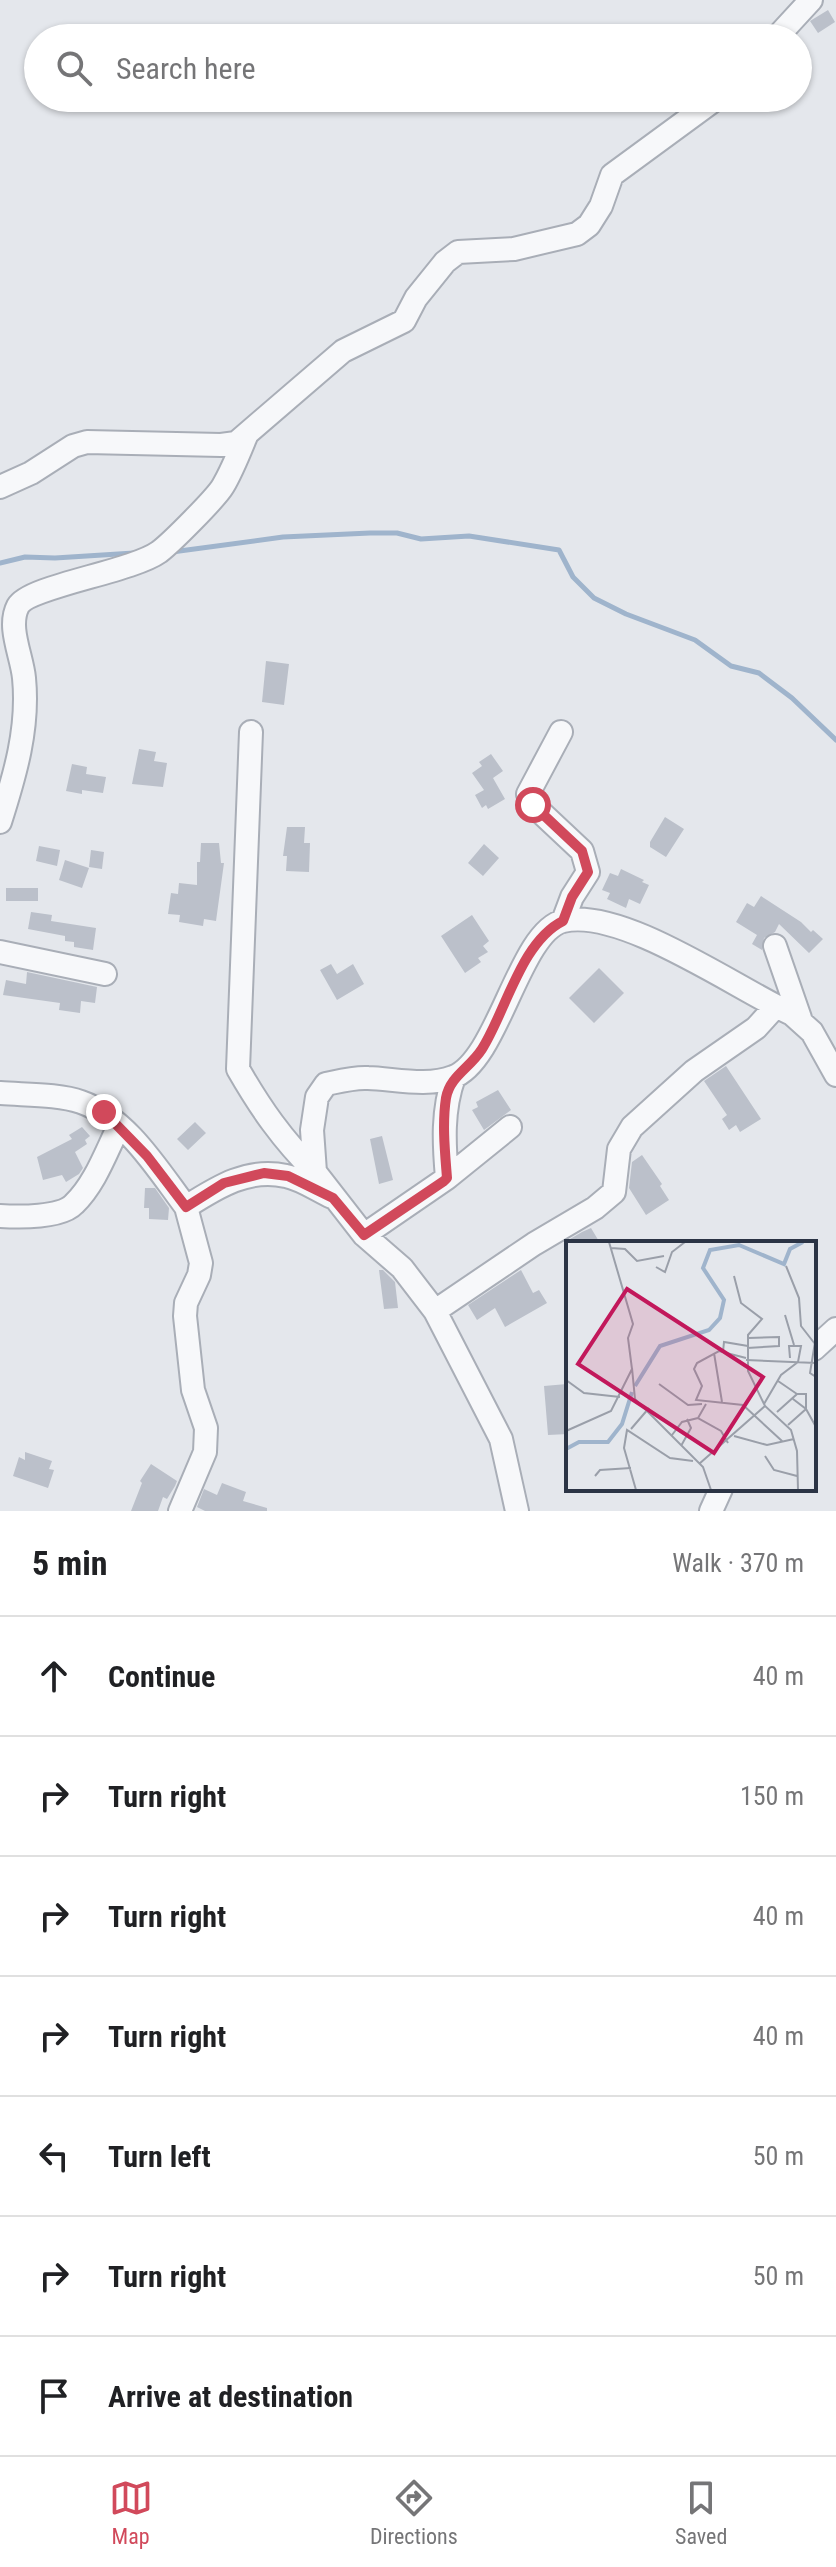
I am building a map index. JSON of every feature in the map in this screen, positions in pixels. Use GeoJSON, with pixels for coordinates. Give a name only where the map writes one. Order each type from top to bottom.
{"type":"FeatureCollection","features":[{"type":"Feature","properties":{"kind":"street"},"geometry":{"type":"LineString","coordinates":[[789,24],[811,0]]}},
{"type":"Feature","properties":{"kind":"street"},"geometry":{"type":"LineString","coordinates":[[0,487],[31,473],[73,446],[87,442],[236,443],[343,351],[404,321],[416,298],[445,262],[458,252],[514,249],[577,234],[589,225],[601,206],[612,175],[698,112]]}},
{"type":"Feature","properties":{"kind":"street"},"geometry":{"type":"LineString","coordinates":[[0,822],[8,770],[23,739],[24,678],[14,616],[20,602],[36,594],[125,568],[158,552],[221,490],[246,436]]}},
{"type":"Feature","properties":{"kind":"street"},"geometry":{"type":"LineString","coordinates":[[251,732],[238,1069],[263,1112],[291,1148],[315,1172],[364,1235],[402,1268],[435,1311],[501,1439],[517,1511]]}},
{"type":"Feature","properties":{"kind":"street"},"geometry":{"type":"LineString","coordinates":[[561,732],[528,794],[533,805],[582,851],[585,861],[588,872],[572,897],[563,921]]}},
{"type":"Feature","properties":{"kind":"street"},"geometry":{"type":"LineString","coordinates":[[315,1172],[312,1130],[317,1097],[326,1084],[367,1078],[420,1081],[454,1077],[471,1064],[483,1048],[537,945],[550,928],[563,921],[611,924],[626,930],[725,977],[800,1018]]}},
{"type":"Feature","properties":{"kind":"street"},"geometry":{"type":"LineString","coordinates":[[775,946],[800,1018],[834,1068]]}},
{"type":"Feature","properties":{"kind":"street"},"geometry":{"type":"LineString","coordinates":[[0,952],[105,974]]}},
{"type":"Feature","properties":{"kind":"street"},"geometry":{"type":"LineString","coordinates":[[435,1311],[534,1244],[595,1208],[614,1192],[619,1149],[632,1127],[694,1071],[756,1028],[776,1006]]}},
{"type":"Feature","properties":{"kind":"street"},"geometry":{"type":"LineString","coordinates":[[447,1178],[444,1143],[446,1097],[454,1077]]}},
{"type":"Feature","properties":{"kind":"street"},"geometry":{"type":"LineString","coordinates":[[0,1093],[78,1100],[104,1112],[147,1156],[186,1207],[201,1263],[186,1303],[185,1316],[193,1390],[206,1428],[205,1452],[180,1511]]}},
{"type":"Feature","properties":{"kind":"street"},"geometry":{"type":"LineString","coordinates":[[0,1216],[42,1215],[73,1207],[92,1179],[119,1126]]}},
{"type":"Feature","properties":{"kind":"street"},"geometry":{"type":"LineString","coordinates":[[364,1235],[447,1178],[510,1127]]}},
{"type":"Feature","properties":{"kind":"street"},"geometry":{"type":"LineString","coordinates":[[186,1207],[224,1183],[264,1173],[288,1176],[333,1198]]}},
{"type":"Feature","properties":{"kind":"street"},"geometry":{"type":"LineString","coordinates":[[816,1347],[836,1329]]}},
{"type":"Feature","properties":{"kind":"street"},"geometry":{"type":"LineString","coordinates":[[711,1511],[720,1491]]}},
{"type":"Feature","properties":{"kind":"building"},"geometry":{"type":"Polygon","coordinates":[[[828,10],[835,22],[818,33],[810,21],[828,10]]]}},
{"type":"Feature","properties":{"kind":"building"},"geometry":{"type":"Polygon","coordinates":[[[266,661],[289,664],[284,705],[262,702],[266,661]]]}},
{"type":"Feature","properties":{"kind":"building"},"geometry":{"type":"Polygon","coordinates":[[[139,749],[156,752],[154,761],[167,763],[163,787],[132,784],[139,749]]]}},
{"type":"Feature","properties":{"kind":"building"},"geometry":{"type":"Polygon","coordinates":[[[491,754],[503,771],[493,778],[505,799],[488,809],[486,805],[482,808],[475,795],[484,790],[472,773],[482,766],[479,762],[491,754]]]}},
{"type":"Feature","properties":{"kind":"building"},"geometry":{"type":"Polygon","coordinates":[[[72,764],[87,767],[86,774],[106,777],[103,793],[66,791],[72,764]]]}},
{"type":"Feature","properties":{"kind":"building"},"geometry":{"type":"Polygon","coordinates":[[[665,817],[684,829],[666,857],[650,847],[665,817]]]}},
{"type":"Feature","properties":{"kind":"building"},"geometry":{"type":"Polygon","coordinates":[[[287,827],[305,827],[304,843],[310,843],[309,872],[286,871],[287,856],[283,856],[287,827]]]}},
{"type":"Feature","properties":{"kind":"building"},"geometry":{"type":"Polygon","coordinates":[[[201,843],[219,843],[221,863],[224,863],[216,921],[204,919],[203,926],[179,922],[180,915],[168,914],[171,893],[178,894],[179,883],[197,885],[201,843]]]}},
{"type":"Feature","properties":{"kind":"building"},"geometry":{"type":"Polygon","coordinates":[[[484,844],[499,858],[483,876],[468,863],[484,844]]]}},
{"type":"Feature","properties":{"kind":"building"},"geometry":{"type":"Polygon","coordinates":[[[39,846],[60,850],[57,866],[36,861],[39,846]]]}},
{"type":"Feature","properties":{"kind":"building"},"geometry":{"type":"Polygon","coordinates":[[[91,850],[104,852],[102,869],[89,867],[91,850]]]}},
{"type":"Feature","properties":{"kind":"building"},"geometry":{"type":"Polygon","coordinates":[[[65,860],[89,868],[82,888],[59,880],[65,860]]]}},
{"type":"Feature","properties":{"kind":"building"},"geometry":{"type":"Polygon","coordinates":[[[621,869],[649,885],[640,904],[629,899],[626,908],[607,899],[610,893],[602,890],[610,873],[618,876],[621,869]]]}},
{"type":"Feature","properties":{"kind":"building"},"geometry":{"type":"Polygon","coordinates":[[[6,888],[38,888],[38,901],[6,901],[6,888]]]}},
{"type":"Feature","properties":{"kind":"building"},"geometry":{"type":"Polygon","coordinates":[[[761,896],[823,939],[809,953],[779,924],[775,932],[764,938],[762,950],[752,944],[757,935],[736,922],[747,903],[754,907],[761,896]]]}},
{"type":"Feature","properties":{"kind":"building"},"geometry":{"type":"Polygon","coordinates":[[[31,912],[52,915],[51,921],[96,928],[93,950],[74,947],[74,942],[65,941],[65,936],[28,929],[31,912]]]}},
{"type":"Feature","properties":{"kind":"building"},"geometry":{"type":"Polygon","coordinates":[[[472,915],[489,941],[483,946],[488,952],[478,958],[481,962],[465,973],[441,936],[472,915]]]}},
{"type":"Feature","properties":{"kind":"building"},"geometry":{"type":"Polygon","coordinates":[[[331,964],[337,974],[353,964],[364,984],[337,1000],[320,970],[331,964]]]}},
{"type":"Feature","properties":{"kind":"building"},"geometry":{"type":"Polygon","coordinates":[[[599,968],[624,993],[594,1023],[569,998],[599,968]]]}},
{"type":"Feature","properties":{"kind":"building"},"geometry":{"type":"Polygon","coordinates":[[[27,972],[97,987],[95,1003],[81,1001],[80,1013],[59,1010],[60,1003],[3,995],[6,980],[26,984],[27,972]]]}},
{"type":"Feature","properties":{"kind":"building"},"geometry":{"type":"Polygon","coordinates":[[[726,1066],[761,1119],[740,1132],[736,1125],[729,1130],[722,1119],[727,1115],[704,1081],[726,1066]]]}},
{"type":"Feature","properties":{"kind":"building"},"geometry":{"type":"Polygon","coordinates":[[[498,1090],[511,1110],[484,1130],[472,1110],[478,1107],[476,1102],[498,1090]]]}},
{"type":"Feature","properties":{"kind":"building"},"geometry":{"type":"Polygon","coordinates":[[[195,1122],[206,1133],[188,1150],[177,1139],[195,1122]]]}},
{"type":"Feature","properties":{"kind":"building"},"geometry":{"type":"Polygon","coordinates":[[[82,1127],[90,1136],[85,1140],[87,1144],[75,1152],[83,1168],[79,1174],[66,1182],[62,1175],[43,1180],[37,1157],[72,1139],[69,1135],[82,1127]]]}},
{"type":"Feature","properties":{"kind":"building"},"geometry":{"type":"Polygon","coordinates":[[[382,1136],[393,1180],[379,1184],[370,1139],[382,1136]]]}},
{"type":"Feature","properties":{"kind":"building"},"geometry":{"type":"Polygon","coordinates":[[[642,1155],[669,1200],[646,1215],[629,1188],[632,1162],[642,1155]]]}},
{"type":"Feature","properties":{"kind":"building"},"geometry":{"type":"Polygon","coordinates":[[[145,1188],[155,1188],[169,1208],[168,1220],[149,1219],[149,1208],[144,1208],[145,1188]]]}},
{"type":"Feature","properties":{"kind":"building"},"geometry":{"type":"Polygon","coordinates":[[[591,1228],[599,1241],[567,1241],[591,1228]]]}},
{"type":"Feature","properties":{"kind":"building"},"geometry":{"type":"Polygon","coordinates":[[[379,1270],[395,1282],[398,1308],[384,1309],[379,1270]]]}},
{"type":"Feature","properties":{"kind":"building"},"geometry":{"type":"Polygon","coordinates":[[[521,1270],[533,1293],[539,1290],[547,1303],[505,1327],[495,1308],[477,1320],[468,1305],[521,1270]]]}},
{"type":"Feature","properties":{"kind":"building"},"geometry":{"type":"Polygon","coordinates":[[[566,1384],[566,1434],[548,1435],[544,1386],[566,1384]]]}},
{"type":"Feature","properties":{"kind":"building"},"geometry":{"type":"Polygon","coordinates":[[[25,1452],[52,1461],[49,1469],[54,1470],[48,1488],[13,1476],[19,1457],[25,1460],[25,1452]]]}},
{"type":"Feature","properties":{"kind":"building"},"geometry":{"type":"Polygon","coordinates":[[[151,1464],[177,1481],[175,1486],[167,1499],[163,1497],[158,1511],[131,1511],[142,1483],[140,1481],[151,1464]]]}},
{"type":"Feature","properties":{"kind":"building"},"geometry":{"type":"Polygon","coordinates":[[[222,1483],[246,1492],[243,1501],[267,1508],[267,1511],[205,1511],[197,1507],[204,1489],[217,1495],[222,1483]]]}},
{"type":"Feature","properties":{"kind":"waterway"},"geometry":{"type":"LineString","coordinates":[[172,552],[283,537],[370,533],[397,533],[421,539],[469,536],[559,550],[573,577],[594,598],[626,614],[695,640],[731,666],[759,673],[792,698],[836,740]]}},
{"type":"Feature","properties":{"kind":"waterway"},"geometry":{"type":"LineString","coordinates":[[0,563],[25,557],[134,553]]}},
{"type":"Feature","properties":{"kind":"route"},"geometry":{"type":"LineString","coordinates":[[104,1112],[147,1156],[186,1207],[224,1183],[264,1173],[288,1176],[333,1198],[364,1235],[444,1181],[447,1178],[444,1143],[446,1097],[454,1077],[471,1064],[483,1048],[524,966],[550,928],[563,921],[572,897],[588,872],[582,851],[533,805]]}}]}
